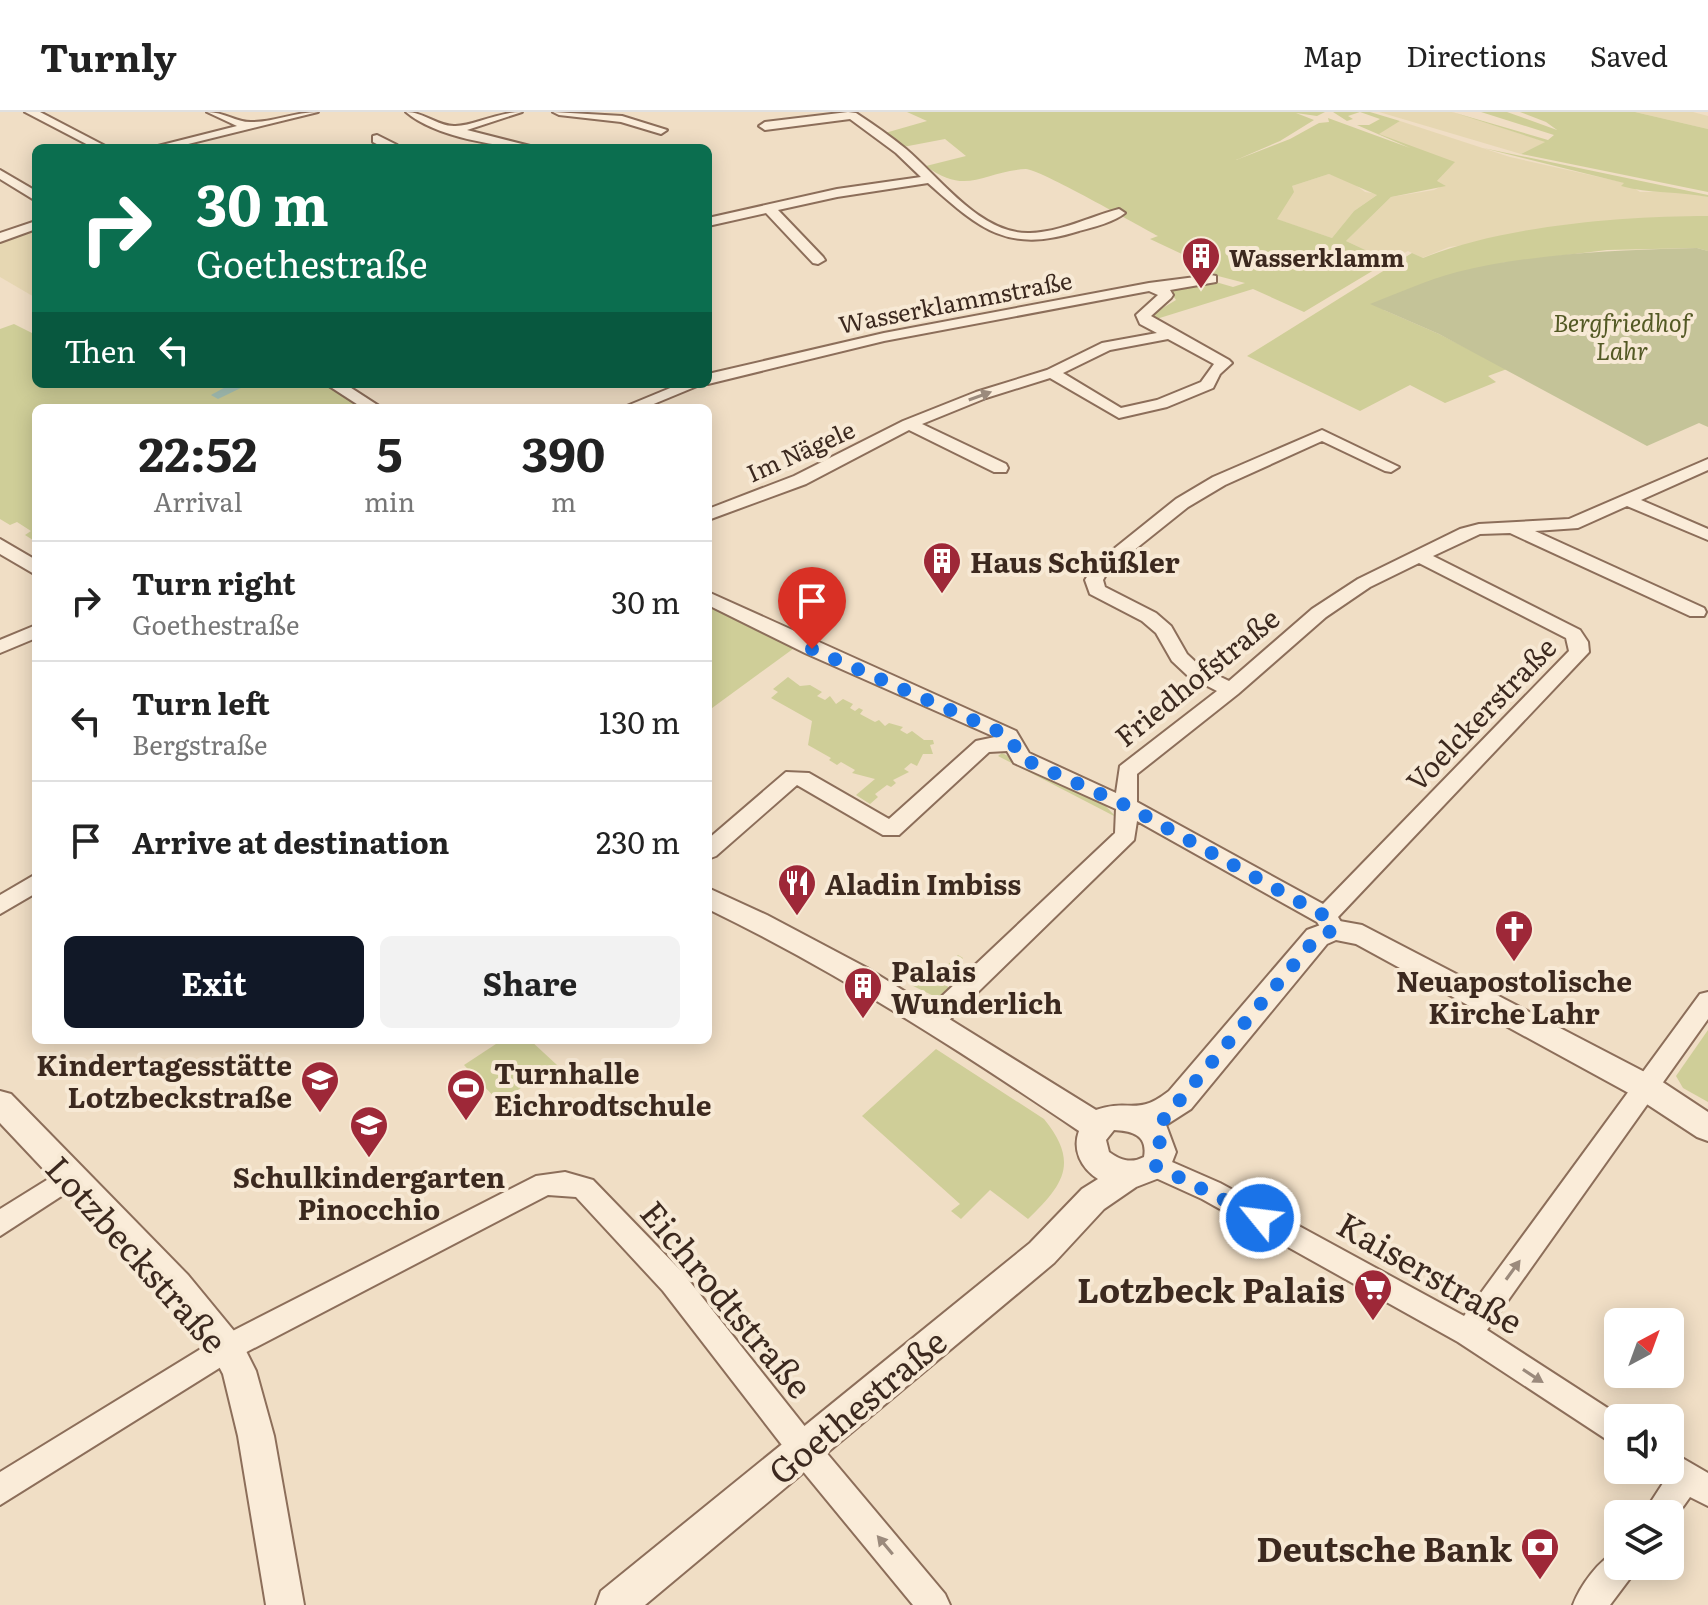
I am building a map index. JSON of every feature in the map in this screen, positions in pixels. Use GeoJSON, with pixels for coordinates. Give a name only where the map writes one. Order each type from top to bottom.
{"type":"FeatureCollection","features":[{"type":"Feature","properties":{"kind":"street"},"geometry":{"type":"LineString","coordinates":[[31,112],[95,144]]}},
{"type":"Feature","properties":{"kind":"street"},"geometry":{"type":"LineString","coordinates":[[213,112],[250,127]]}},
{"type":"Feature","properties":{"kind":"street"},"geometry":{"type":"LineString","coordinates":[[174,144],[312,112]]}},
{"type":"Feature","properties":{"kind":"street"},"geometry":{"type":"LineString","coordinates":[[412,112],[453,131],[510,144]]}},
{"type":"Feature","properties":{"kind":"street"},"geometry":{"type":"LineString","coordinates":[[453,131],[516,112]]}},
{"type":"Feature","properties":{"kind":"street"},"geometry":{"type":"LineString","coordinates":[[559,112],[622,119],[661,130]]}},
{"type":"Feature","properties":{"kind":"street"},"geometry":{"type":"LineString","coordinates":[[765,126],[852,115],[900,150],[987,224],[1010,235],[1045,235],[1119,213]]}},
{"type":"Feature","properties":{"kind":"street"},"geometry":{"type":"LineString","coordinates":[[460,144],[472,137]]}},
{"type":"Feature","properties":{"kind":"street"},"geometry":{"type":"LineString","coordinates":[[377,139],[386,144]]}},
{"type":"Feature","properties":{"kind":"street"},"geometry":{"type":"LineString","coordinates":[[0,174],[32,194]]}},
{"type":"Feature","properties":{"kind":"street"},"geometry":{"type":"LineString","coordinates":[[712,221],[768,207],[931,179]]}},
{"type":"Feature","properties":{"kind":"street"},"geometry":{"type":"LineString","coordinates":[[17,185],[32,180]]}},
{"type":"Feature","properties":{"kind":"street"},"geometry":{"type":"LineString","coordinates":[[768,207],[818,260]]}},
{"type":"Feature","properties":{"kind":"street"},"geometry":{"type":"LineString","coordinates":[[0,238],[32,226]]}},
{"type":"Feature","properties":{"kind":"street","name":"Wasserklammstraße"},"geometry":{"type":"LineString","coordinates":[[712,378],[884,337],[1149,287],[1211,279]]}},
{"type":"Feature","properties":{"kind":"street"},"geometry":{"type":"LineString","coordinates":[[1052,373],[1119,413],[1161,404],[1208,385],[1213,372],[1224,363],[1145,321],[1143,315],[1166,295],[1160,288]]}},
{"type":"Feature","properties":{"kind":"street","name":"Im Nägele"},"geometry":{"type":"LineString","coordinates":[[712,513],[800,480],[909,424],[981,395],[1052,373],[1094,350],[1167,335]]}},
{"type":"Feature","properties":{"kind":"street"},"geometry":{"type":"LineString","coordinates":[[341,388],[367,404]]}},
{"type":"Feature","properties":{"kind":"street"},"geometry":{"type":"LineString","coordinates":[[641,404],[683,388]]}},
{"type":"Feature","properties":{"kind":"street"},"geometry":{"type":"LineString","coordinates":[[909,424],[1000,468]]}},
{"type":"Feature","properties":{"kind":"street"},"geometry":{"type":"LineString","coordinates":[[1231,690],[1195,672],[1179,657],[1164,630],[1149,617],[1096,590],[1094,580],[1101,568],[1182,503],[1207,488],[1322,435],[1391,467]]}},
{"type":"Feature","properties":{"kind":"street","name":"Friedhofstraße"},"geometry":{"type":"LineString","coordinates":[[932,1021],[1126,835],[1127,771],[1231,690],[1319,613],[1364,583],[1466,533],[1479,529],[1572,524],[1708,464]]}},
{"type":"Feature","properties":{"kind":"street"},"geometry":{"type":"LineString","coordinates":[[1629,501],[1708,535]]}},
{"type":"Feature","properties":{"kind":"street","name":"Friedhofstraße"},"geometry":{"type":"LineString","coordinates":[[1514,528],[1697,612]]}},
{"type":"Feature","properties":{"kind":"street"},"geometry":{"type":"LineString","coordinates":[[0,545],[32,566]]}},
{"type":"Feature","properties":{"kind":"street","name":"Voelckerstraße"},"geometry":{"type":"LineString","coordinates":[[1330,923],[1579,652],[1579,642],[1573,634],[1420,556]]}},
{"type":"Feature","properties":{"kind":"street"},"geometry":{"type":"LineString","coordinates":[[712,600],[812,649],[1009,736],[1021,758],[1127,806],[1330,923],[1362,935],[1647,1088],[1708,1128]]}},
{"type":"Feature","properties":{"kind":"street"},"geometry":{"type":"LineString","coordinates":[[0,647],[32,633]]}},
{"type":"Feature","properties":{"kind":"street"},"geometry":{"type":"LineString","coordinates":[[712,848],[793,777],[802,778],[891,830],[983,746],[1002,743],[1013,746]]}},
{"type":"Feature","properties":{"kind":"street"},"geometry":{"type":"LineString","coordinates":[[0,906],[32,885]]}},
{"type":"Feature","properties":{"kind":"street"},"geometry":{"type":"LineString","coordinates":[[712,900],[932,1021],[1096,1126]]}},
{"type":"Feature","properties":{"kind":"street"},"geometry":{"type":"LineString","coordinates":[[1155,1121],[1162,1150],[1128,1168],[1090,1144],[1096,1126],[1120,1116],[1155,1121],[1180,1100],[1330,923]]}},
{"type":"Feature","properties":{"kind":"street"},"geometry":{"type":"LineString","coordinates":[[1468,1333],[1708,1001]]}},
{"type":"Feature","properties":{"kind":"street","name":"Lotzbeckstraße"},"geometry":{"type":"LineString","coordinates":[[0,1103],[176,1286],[227,1348],[239,1371],[256,1436],[285,1605]]}},
{"type":"Feature","properties":{"kind":"street","name":"Kaiserstraße"},"geometry":{"type":"LineString","coordinates":[[1128,1168],[1211,1191],[1468,1333],[1604,1423]]}},
{"type":"Feature","properties":{"kind":"street","name":"Goethestraße"},"geometry":{"type":"LineString","coordinates":[[615,1605],[1042,1253],[1093,1199],[1128,1168]]}},
{"type":"Feature","properties":{"kind":"street"},"geometry":{"type":"LineString","coordinates":[[0,1224],[71,1176]]}},
{"type":"Feature","properties":{"kind":"street","name":"Eichrodtstraße"},"geometry":{"type":"LineString","coordinates":[[227,1348],[545,1184],[565,1183],[584,1188],[673,1282],[803,1448],[934,1605]]}},
{"type":"Feature","properties":{"kind":"street"},"geometry":{"type":"LineString","coordinates":[[0,1490],[227,1348]]}},
{"type":"Feature","properties":{"kind":"street"},"geometry":{"type":"LineString","coordinates":[[1670,1500],[1688,1478]]}},
{"type":"Feature","properties":{"kind":"street"},"geometry":{"type":"LineString","coordinates":[[1589,1605],[1609,1580]]}},
{"type":"Feature","properties":{"kind":"shaded area"},"geometry":{"type":"Polygon","coordinates":[[[907,112],[1325,112],[1317,116],[1296,113],[1314,120],[1280,141],[1236,160],[1290,139],[1319,123],[1329,122],[1328,118],[1410,148],[1357,125],[1369,125],[1380,119],[1360,112],[1370,112],[1400,121],[1379,134],[1455,162],[1437,181],[1446,186],[1391,197],[1346,241],[1389,261],[1304,312],[1253,289],[1150,321],[1151,315],[1176,300],[1168,289],[1209,280],[1233,287],[1245,283],[1218,276],[1201,263],[1150,239],[1158,236],[1035,171],[1026,169],[975,180],[953,180],[926,166],[966,156],[945,139],[903,147],[885,133],[927,121],[907,112]],[[1329,174],[1292,186],[1294,192],[1277,219],[1332,238],[1354,211],[1377,195],[1329,174]]]}},
{"type":"Feature","properties":{"kind":"shaded area"},"geometry":{"type":"Polygon","coordinates":[[[1333,112],[1360,112],[1348,116],[1353,119],[1347,121],[1333,112]]]}},
{"type":"Feature","properties":{"kind":"shaded area"},"geometry":{"type":"Polygon","coordinates":[[[1379,112],[1452,112],[1546,142],[1521,154],[1379,112]]]}},
{"type":"Feature","properties":{"kind":"shaded area"},"geometry":{"type":"Polygon","coordinates":[[[1452,112],[1548,140],[1554,135],[1481,112],[1507,112],[1557,130],[1520,112],[1635,112],[1708,129],[1708,192],[1521,154],[1545,142],[1452,112]]]}},
{"type":"Feature","properties":{"kind":"shaded area"},"geometry":{"type":"Polygon","coordinates":[[[1635,112],[1693,112],[1708,116],[1708,129],[1635,112]]]}},
{"type":"Feature","properties":{"kind":"shaded area"},"geometry":{"type":"Polygon","coordinates":[[[1400,121],[1510,157],[1626,183],[1640,192],[1684,192],[1708,197],[1708,216],[1449,247],[1422,258],[1408,251],[1389,261],[1346,241],[1391,197],[1434,190],[1444,185],[1436,182],[1454,163],[1378,134],[1400,121]]]}},
{"type":"Feature","properties":{"kind":"shaded area"},"geometry":{"type":"Polygon","coordinates":[[[1483,148],[1708,197],[1632,189],[1621,186],[1624,183],[1483,148]]]}},
{"type":"Feature","properties":{"kind":"shaded area"},"geometry":{"type":"Polygon","coordinates":[[[1329,174],[1350,181],[1365,192],[1378,194],[1354,211],[1332,238],[1276,219],[1292,186],[1329,174]]]}},
{"type":"Feature","properties":{"kind":"shaded area"},"geometry":{"type":"Polygon","coordinates":[[[1708,216],[1708,251],[1697,248],[1607,250],[1502,263],[1384,310],[1507,369],[1488,376],[1496,382],[1445,403],[1410,385],[1360,411],[1247,356],[1412,253],[1423,258],[1489,238],[1563,225],[1708,216]]]}},
{"type":"Feature","properties":{"kind":"shaded area"},"geometry":{"type":"Polygon","coordinates":[[[32,230],[32,296],[0,277],[0,242],[32,230]]]}},
{"type":"Feature","properties":{"kind":"shaded area"},"geometry":{"type":"Polygon","coordinates":[[[14,324],[32,333],[32,388],[332,388],[358,404],[32,404],[32,539],[25,535],[31,531],[17,522],[10,525],[0,519],[0,329],[14,324]]]}},
{"type":"Feature","properties":{"kind":"shaded area"},"geometry":{"type":"Polygon","coordinates":[[[712,604],[797,646],[712,708],[712,604]]]}},
{"type":"Feature","properties":{"kind":"shaded area"},"geometry":{"type":"Polygon","coordinates":[[[788,677],[800,686],[810,685],[822,692],[817,696],[825,700],[830,696],[836,704],[843,699],[853,704],[850,708],[863,710],[860,714],[875,722],[879,720],[885,726],[889,723],[903,727],[900,730],[907,734],[912,731],[924,740],[933,740],[934,744],[930,745],[933,754],[923,754],[917,766],[911,763],[904,769],[909,772],[893,780],[896,783],[891,787],[887,785],[875,794],[878,797],[870,804],[856,795],[875,779],[852,773],[855,770],[841,762],[837,765],[808,745],[812,721],[771,698],[778,692],[773,689],[788,677]]]}},
{"type":"Feature","properties":{"kind":"shaded area"},"geometry":{"type":"Polygon","coordinates":[[[1002,753],[1100,800],[1116,817],[998,756],[1002,753]]]}},
{"type":"Feature","properties":{"kind":"shaded area"},"geometry":{"type":"Polygon","coordinates":[[[958,955],[963,958],[951,969],[963,978],[961,980],[948,972],[939,980],[951,989],[940,999],[911,985],[916,981],[925,986],[958,955]]]}},
{"type":"Feature","properties":{"kind":"shaded area"},"geometry":{"type":"Polygon","coordinates":[[[1708,1030],[1708,1102],[1683,1088],[1676,1076],[1708,1030]]]}},
{"type":"Feature","properties":{"kind":"shaded area"},"geometry":{"type":"Polygon","coordinates":[[[496,1044],[534,1044],[557,1065],[499,1102],[464,1065],[496,1044]]]}},
{"type":"Feature","properties":{"kind":"shaded area"},"geometry":{"type":"Polygon","coordinates":[[[936,1049],[1044,1119],[1055,1135],[1062,1148],[1063,1173],[1050,1195],[1028,1219],[990,1190],[961,1219],[951,1211],[960,1204],[862,1116],[936,1049]]]}},
{"type":"Feature","properties":{"kind":"green space","name":"Bergfriedhof Lahr"},"geometry":{"type":"Polygon","coordinates":[[[1697,248],[1708,251],[1708,427],[1699,423],[1647,446],[1439,334],[1370,304],[1435,279],[1486,266],[1576,254],[1697,248]]]}},
{"type":"Feature","properties":{"kind":"waterway"},"geometry":{"type":"LineString","coordinates":[[218,395],[233,388]]}},
{"type":"Feature","properties":{"kind":"place","name":"Wasserklamm"},"geometry":{"type":"Point","coordinates":[1201,290]}},
{"type":"Feature","properties":{"kind":"place","name":"Haus Schüßler"},"geometry":{"type":"Point","coordinates":[942,595]}},
{"type":"Feature","properties":{"kind":"place","name":"Aladin Imbiss"},"geometry":{"type":"Point","coordinates":[797,917]}},
{"type":"Feature","properties":{"kind":"place","name":"Neuapostolische Kirche Lahr"},"geometry":{"type":"Point","coordinates":[1514,963]}},
{"type":"Feature","properties":{"kind":"place","name":"Palais Wunderlich"},"geometry":{"type":"Point","coordinates":[863,1020]}},
{"type":"Feature","properties":{"kind":"place","name":"Kindertagesstätte Lotzbeckstraße"},"geometry":{"type":"Point","coordinates":[320,1114]}},
{"type":"Feature","properties":{"kind":"place","name":"Turnhalle Eichrodtschule"},"geometry":{"type":"Point","coordinates":[466,1122]}},
{"type":"Feature","properties":{"kind":"place","name":"Schulkindergarten Pinocchio"},"geometry":{"type":"Point","coordinates":[369,1159]}},
{"type":"Feature","properties":{"kind":"place","name":"Lotzbeck Palais"},"geometry":{"type":"Point","coordinates":[1373,1322]}},
{"type":"Feature","properties":{"kind":"place","name":"Deutsche Bank"},"geometry":{"type":"Point","coordinates":[1540,1581]}},
{"type":"Feature","properties":{"kind":"route"},"geometry":{"type":"LineString","coordinates":[[812,649],[1009,736],[1021,758],[1127,806],[1325,916],[1334,930],[1317,937],[1180,1100],[1168,1110],[1157,1134],[1162,1150],[1156,1166],[1188,1179],[1260,1218]]}}]}
